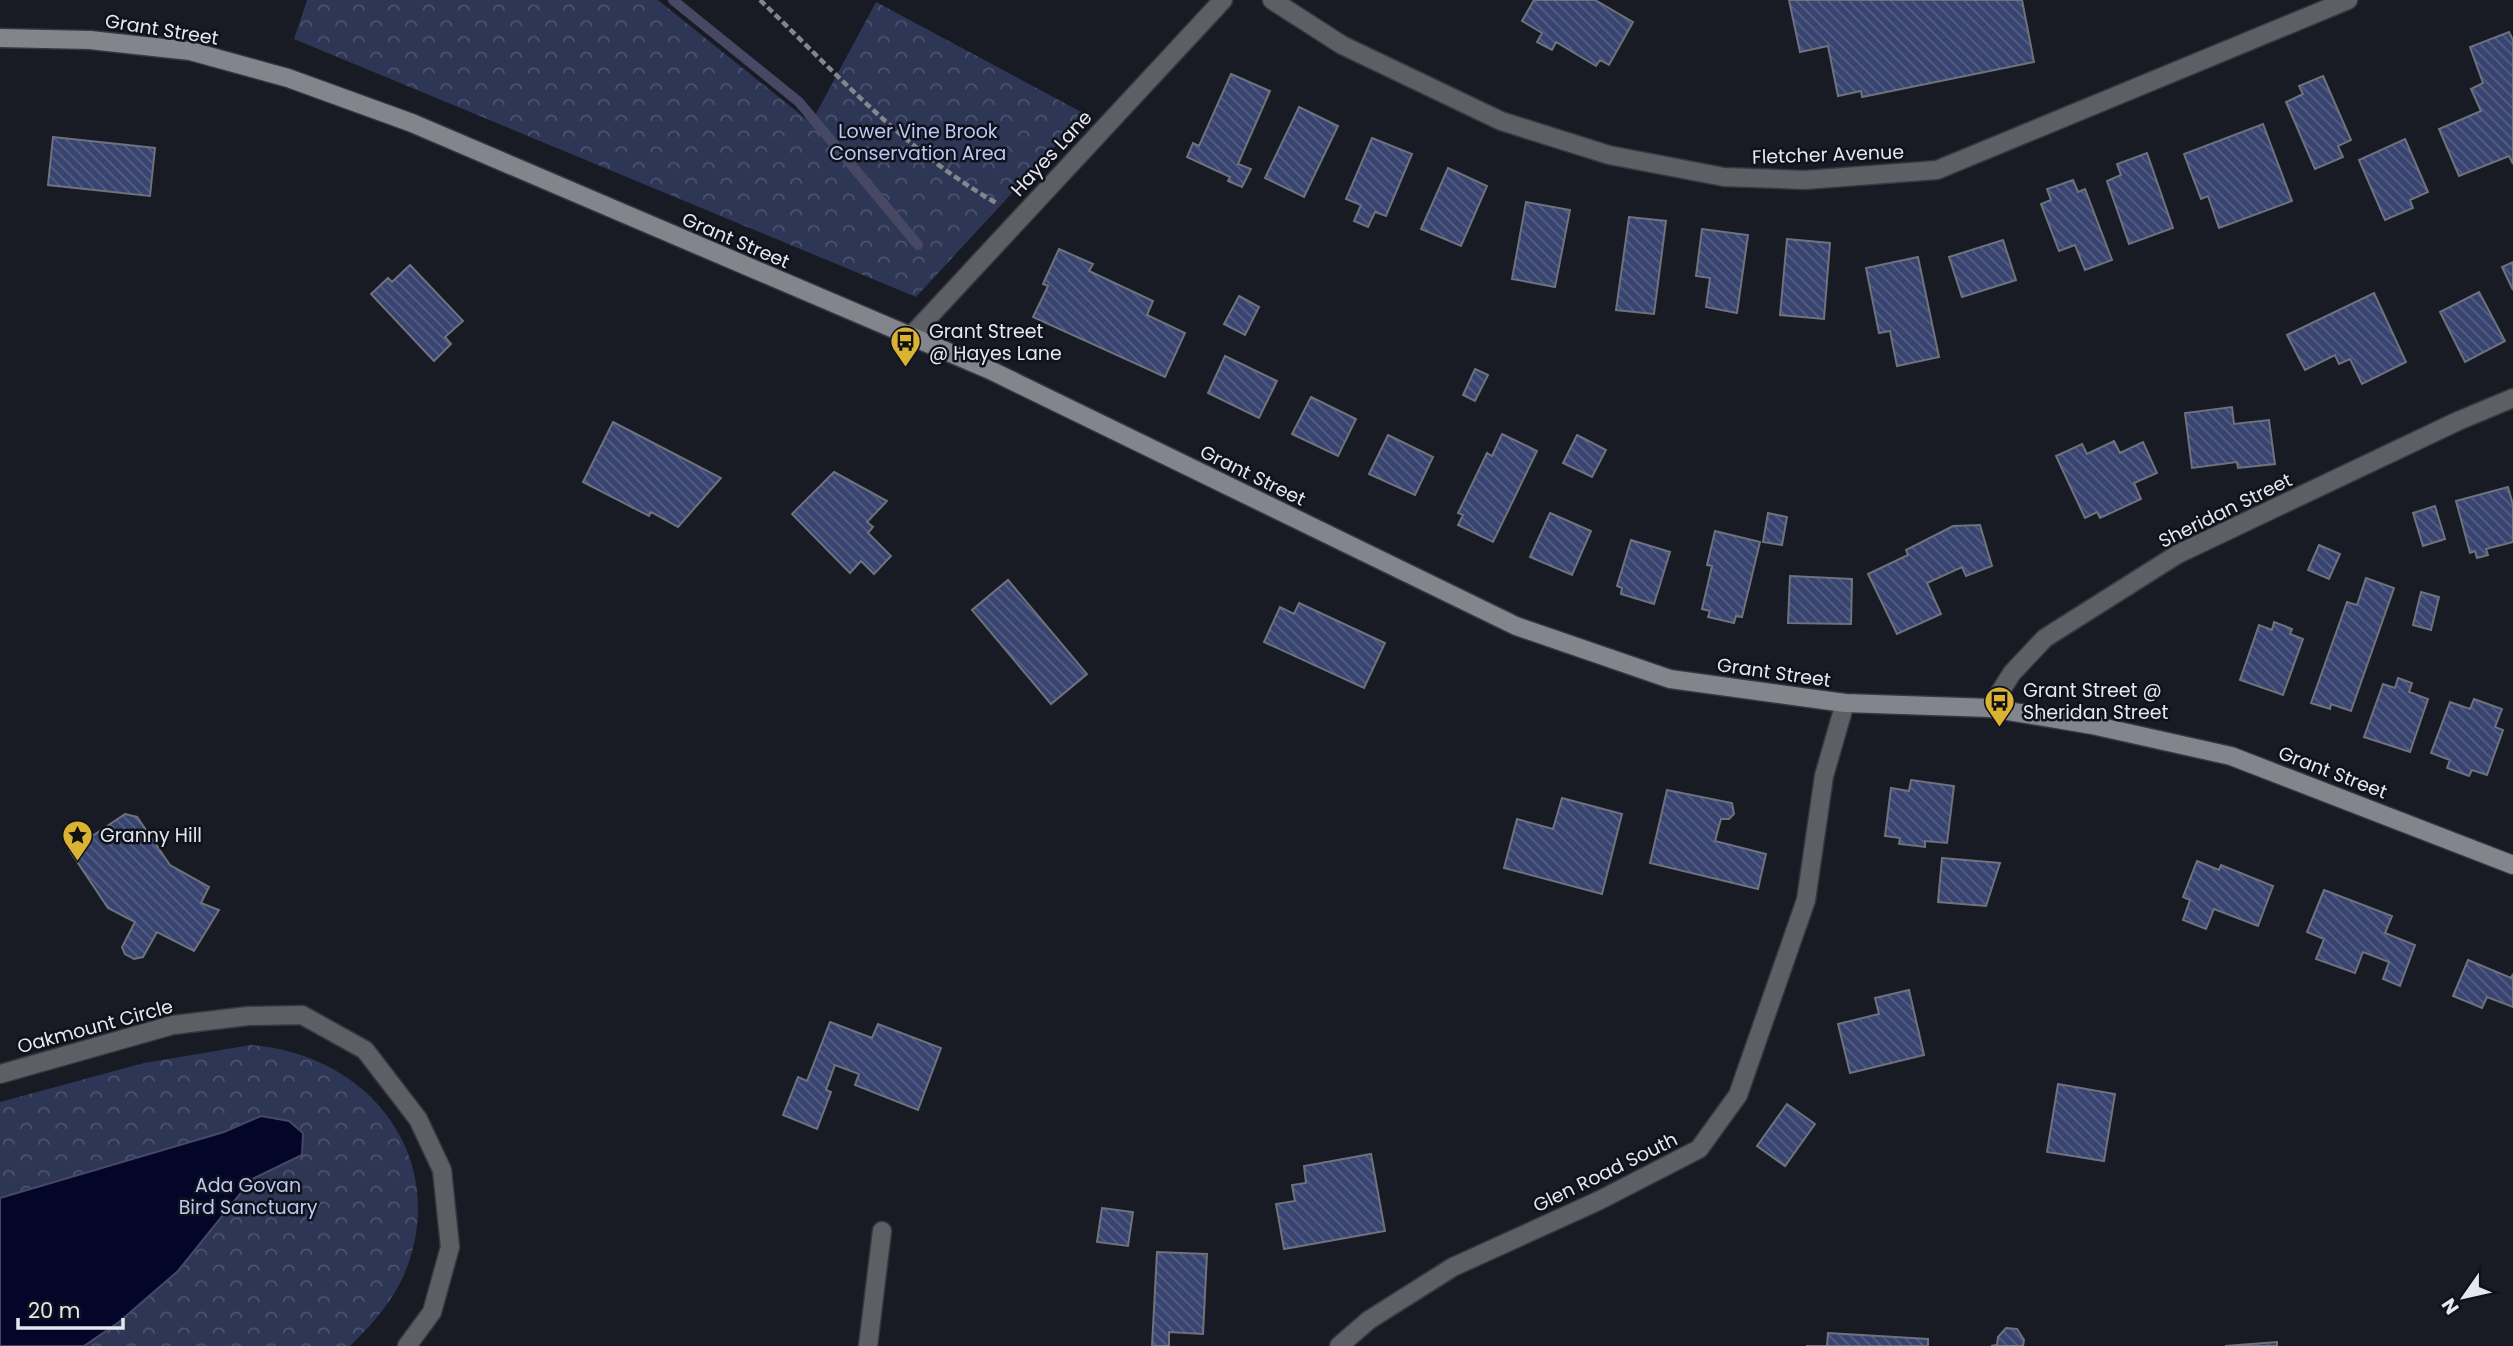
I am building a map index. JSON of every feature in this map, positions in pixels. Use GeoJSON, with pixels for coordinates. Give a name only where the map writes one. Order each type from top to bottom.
{"type":"FeatureCollection","features":[{"type":"Feature","properties":{"kind":"street","name":"Hayes Lane"},"geometry":{"type":"LineString","coordinates":[[911,337],[1020,216],[1223,0]]}},
{"type":"Feature","properties":{"kind":"street","name":"Fletcher Avenue"},"geometry":{"type":"LineString","coordinates":[[1272,0],[1342,45],[1501,121],[1609,155],[1724,177],[1805,180],[1937,170],[2348,0]]}},
{"type":"Feature","properties":{"kind":"street","name":"Grant Street"},"geometry":{"type":"LineString","coordinates":[[0,38],[90,40],[190,51],[288,78],[424,128],[990,370],[1516,626],[1670,679],[1845,703],[1990,708],[2092,725],[2231,756],[2513,865]]}},
{"type":"Feature","properties":{"kind":"street","name":"Sheridan Street"},"geometry":{"type":"LineString","coordinates":[[1990,708],[2012,673],[2045,638],[2178,554],[2458,421],[2513,398]]}},
{"type":"Feature","properties":{"kind":"street","name":"Glen Road South"},"geometry":{"type":"LineString","coordinates":[[1339,1346],[1369,1320],[1453,1267],[1598,1201],[1699,1149],[1738,1096],[1805,900],[1824,776],[1845,703]]}},
{"type":"Feature","properties":{"kind":"street","name":"Oakmount Circle"},"geometry":{"type":"LineString","coordinates":[[0,1074],[173,1025],[248,1016],[302,1015],[365,1050],[418,1119],[442,1170],[450,1247],[432,1312],[407,1346]]}},
{"type":"Feature","properties":{"kind":"street"},"geometry":{"type":"LineString","coordinates":[[868,1346],[883,1231]]}},
{"type":"Feature","properties":{"kind":"path"},"geometry":{"type":"LineString","coordinates":[[760,0],[893,129],[959,182],[1020,216]]}},
{"type":"Feature","properties":{"kind":"green space","name":"Lower Vine Brook Conservation Area"},"geometry":{"type":"Polygon","coordinates":[[[307,0],[658,0],[811,123],[876,2],[1085,114],[916,297],[294,39],[307,0]]]}},
{"type":"Feature","properties":{"kind":"green space","name":"Ada Govan Bird Sanctuary"},"geometry":{"type":"Polygon","coordinates":[[[251,1045],[291,1052],[327,1066],[359,1086],[385,1113],[404,1144],[415,1179],[418,1218],[405,1272],[378,1317],[350,1346],[0,1346],[0,1102],[144,1063],[251,1045]]]}},
{"type":"Feature","properties":{"kind":"shaded area"},"geometry":{"type":"Polygon","coordinates":[[[261,1116],[289,1121],[303,1133],[302,1155],[252,1179],[178,1271],[119,1322],[84,1346],[0,1346],[0,1198],[224,1132],[261,1116]]]}},
{"type":"Feature","properties":{"kind":"building"},"geometry":{"type":"Polygon","coordinates":[[[1534,0],[1595,0],[1633,22],[1609,65],[1600,60],[1596,66],[1556,42],[1552,50],[1537,42],[1542,33],[1522,21],[1534,0]]]}},
{"type":"Feature","properties":{"kind":"building"},"geometry":{"type":"Polygon","coordinates":[[[1789,0],[2022,0],[2034,62],[1862,97],[1861,91],[1838,96],[1828,46],[1800,52],[1789,0]]]}},
{"type":"Feature","properties":{"kind":"building"},"geometry":{"type":"Polygon","coordinates":[[[2509,32],[2513,40],[2513,164],[2509,156],[2459,176],[2439,129],[2481,111],[2471,89],[2483,83],[2470,47],[2509,32]]]}},
{"type":"Feature","properties":{"kind":"building"},"geometry":{"type":"Polygon","coordinates":[[[1231,74],[1270,91],[1238,164],[1251,169],[1242,187],[1228,181],[1230,177],[1187,157],[1193,143],[1199,146],[1231,74]]]}},
{"type":"Feature","properties":{"kind":"building"},"geometry":{"type":"Polygon","coordinates":[[[2323,76],[2351,140],[2338,146],[2343,157],[2315,169],[2286,102],[2303,94],[2299,86],[2323,76]]]}},
{"type":"Feature","properties":{"kind":"building"},"geometry":{"type":"Polygon","coordinates":[[[1299,107],[1338,126],[1304,197],[1265,178],[1299,107]]]}},
{"type":"Feature","properties":{"kind":"building"},"geometry":{"type":"Polygon","coordinates":[[[2263,124],[2292,201],[2219,228],[2208,196],[2201,199],[2184,154],[2263,124]]]}},
{"type":"Feature","properties":{"kind":"building"},"geometry":{"type":"Polygon","coordinates":[[[53,137],[155,148],[150,196],[48,185],[53,137]]]}},
{"type":"Feature","properties":{"kind":"building"},"geometry":{"type":"Polygon","coordinates":[[[1372,138],[1412,154],[1386,216],[1375,212],[1368,227],[1354,221],[1361,205],[1346,199],[1372,138]]]}},
{"type":"Feature","properties":{"kind":"building"},"geometry":{"type":"Polygon","coordinates":[[[2405,139],[2428,192],[2410,200],[2413,208],[2385,220],[2359,160],[2405,139]]]}},
{"type":"Feature","properties":{"kind":"building"},"geometry":{"type":"Polygon","coordinates":[[[2147,153],[2173,228],[2129,244],[2107,181],[2121,175],[2117,164],[2147,153]]]}},
{"type":"Feature","properties":{"kind":"building"},"geometry":{"type":"Polygon","coordinates":[[[1448,168],[1487,186],[1461,246],[1421,229],[1448,168]]]}},
{"type":"Feature","properties":{"kind":"building"},"geometry":{"type":"Polygon","coordinates":[[[2073,180],[2078,192],[2085,189],[2112,260],[2085,270],[2075,245],[2059,251],[2041,204],[2051,200],[2047,189],[2073,180]]]}},
{"type":"Feature","properties":{"kind":"building"},"geometry":{"type":"Polygon","coordinates":[[[1526,202],[1570,210],[1555,287],[1512,279],[1526,202]]]}},
{"type":"Feature","properties":{"kind":"building"},"geometry":{"type":"Polygon","coordinates":[[[1629,217],[1666,221],[1654,314],[1616,310],[1629,217]]]}},
{"type":"Feature","properties":{"kind":"building"},"geometry":{"type":"Polygon","coordinates":[[[1702,229],[1748,235],[1737,313],[1706,307],[1710,278],[1696,276],[1702,229]]]}},
{"type":"Feature","properties":{"kind":"building"},"geometry":{"type":"Polygon","coordinates":[[[1787,239],[1830,243],[1824,319],[1780,315],[1787,239]]]}},
{"type":"Feature","properties":{"kind":"building"},"geometry":{"type":"Polygon","coordinates":[[[2003,240],[2016,280],[1962,297],[1949,257],[2003,240]]]}},
{"type":"Feature","properties":{"kind":"building"},"geometry":{"type":"Polygon","coordinates":[[[1059,249],[1093,264],[1089,271],[1153,301],[1147,315],[1185,333],[1165,377],[1033,317],[1048,286],[1043,284],[1059,249]]]}},
{"type":"Feature","properties":{"kind":"building"},"geometry":{"type":"Polygon","coordinates":[[[1918,257],[1939,357],[1897,366],[1890,331],[1879,333],[1866,268],[1918,257]]]}},
{"type":"Feature","properties":{"kind":"building"},"geometry":{"type":"Polygon","coordinates":[[[2513,262],[2513,290],[2502,267],[2513,262]]]}},
{"type":"Feature","properties":{"kind":"building"},"geometry":{"type":"Polygon","coordinates":[[[410,265],[463,321],[445,337],[451,344],[434,361],[371,294],[388,278],[392,282],[410,265]]]}},
{"type":"Feature","properties":{"kind":"building"},"geometry":{"type":"Polygon","coordinates":[[[2479,292],[2505,341],[2465,362],[2440,312],[2479,292]]]}},
{"type":"Feature","properties":{"kind":"building"},"geometry":{"type":"Polygon","coordinates":[[[2374,293],[2406,362],[2362,384],[2350,359],[2339,364],[2335,355],[2305,370],[2287,335],[2374,293]]]}},
{"type":"Feature","properties":{"kind":"building"},"geometry":{"type":"Polygon","coordinates":[[[1239,296],[1259,307],[1245,335],[1224,324],[1239,296]]]}},
{"type":"Feature","properties":{"kind":"building"},"geometry":{"type":"Polygon","coordinates":[[[1225,356],[1277,381],[1259,418],[1208,393],[1225,356]]]}},
{"type":"Feature","properties":{"kind":"building"},"geometry":{"type":"Polygon","coordinates":[[[1475,369],[1488,375],[1475,401],[1463,395],[1475,369]]]}},
{"type":"Feature","properties":{"kind":"building"},"geometry":{"type":"Polygon","coordinates":[[[1311,397],[1356,419],[1338,456],[1292,434],[1311,397]]]}},
{"type":"Feature","properties":{"kind":"building"},"geometry":{"type":"Polygon","coordinates":[[[2232,407],[2234,424],[2269,420],[2275,464],[2238,468],[2237,462],[2192,468],[2185,413],[2232,407]]]}},
{"type":"Feature","properties":{"kind":"building"},"geometry":{"type":"Polygon","coordinates":[[[613,422],[721,478],[678,527],[651,512],[649,516],[583,482],[613,422]]]}},
{"type":"Feature","properties":{"kind":"building"},"geometry":{"type":"Polygon","coordinates":[[[1502,434],[1537,451],[1493,542],[1458,525],[1463,515],[1458,513],[1487,453],[1492,456],[1502,434]]]}},
{"type":"Feature","properties":{"kind":"building"},"geometry":{"type":"Polygon","coordinates":[[[1388,435],[1433,457],[1415,495],[1369,474],[1388,435]]]}},
{"type":"Feature","properties":{"kind":"building"},"geometry":{"type":"Polygon","coordinates":[[[1577,435],[1606,450],[1592,477],[1563,463],[1577,435]]]}},
{"type":"Feature","properties":{"kind":"building"},"geometry":{"type":"Polygon","coordinates":[[[2114,441],[2120,453],[2143,442],[2157,473],[2134,483],[2141,499],[2100,518],[2097,512],[2085,518],[2056,456],[2082,444],[2087,454],[2114,441]]]}},
{"type":"Feature","properties":{"kind":"building"},"geometry":{"type":"Polygon","coordinates":[[[834,472],[887,501],[867,522],[873,527],[868,533],[891,556],[874,574],[861,561],[850,573],[792,514],[834,472]]]}},
{"type":"Feature","properties":{"kind":"building"},"geometry":{"type":"Polygon","coordinates":[[[2508,487],[2513,505],[2513,542],[2486,549],[2488,555],[2477,558],[2475,551],[2470,553],[2456,501],[2508,487]]]}},
{"type":"Feature","properties":{"kind":"building"},"geometry":{"type":"Polygon","coordinates":[[[2435,506],[2445,539],[2423,546],[2413,513],[2435,506]]]}},
{"type":"Feature","properties":{"kind":"building"},"geometry":{"type":"Polygon","coordinates":[[[1550,513],[1591,531],[1572,575],[1530,557],[1550,513]]]}},
{"type":"Feature","properties":{"kind":"building"},"geometry":{"type":"Polygon","coordinates":[[[1768,513],[1787,517],[1782,545],[1763,542],[1768,513]]]}},
{"type":"Feature","properties":{"kind":"building"},"geometry":{"type":"Polygon","coordinates":[[[1980,525],[1992,566],[1966,576],[1962,567],[1927,583],[1941,614],[1897,634],[1868,574],[1908,555],[1906,550],[1953,526],[1980,525]]]}},
{"type":"Feature","properties":{"kind":"building"},"geometry":{"type":"Polygon","coordinates":[[[1715,531],[1760,542],[1742,617],[1736,616],[1734,623],[1708,617],[1710,611],[1702,609],[1712,566],[1707,565],[1715,531]]]}},
{"type":"Feature","properties":{"kind":"building"},"geometry":{"type":"Polygon","coordinates":[[[1631,540],[1670,552],[1654,604],[1621,594],[1622,588],[1617,586],[1631,540]]]}},
{"type":"Feature","properties":{"kind":"building"},"geometry":{"type":"Polygon","coordinates":[[[2319,545],[2340,554],[2329,579],[2308,570],[2319,545]]]}},
{"type":"Feature","properties":{"kind":"building"},"geometry":{"type":"Polygon","coordinates":[[[1790,576],[1852,579],[1851,624],[1788,623],[1790,576]]]}},
{"type":"Feature","properties":{"kind":"building"},"geometry":{"type":"Polygon","coordinates":[[[2366,578],[2394,588],[2351,711],[2331,704],[2330,709],[2311,703],[2347,602],[2357,605],[2366,578]]]}},
{"type":"Feature","properties":{"kind":"building"},"geometry":{"type":"Polygon","coordinates":[[[1008,580],[1087,674],[1051,704],[972,610],[1008,580]]]}},
{"type":"Feature","properties":{"kind":"building"},"geometry":{"type":"Polygon","coordinates":[[[2421,592],[2439,597],[2431,630],[2413,625],[2421,592]]]}},
{"type":"Feature","properties":{"kind":"building"},"geometry":{"type":"Polygon","coordinates":[[[1299,603],[1385,643],[1364,688],[1264,642],[1280,607],[1294,614],[1299,603]]]}},
{"type":"Feature","properties":{"kind":"building"},"geometry":{"type":"Polygon","coordinates":[[[2274,622],[2292,629],[2290,634],[2303,639],[2283,695],[2240,680],[2259,625],[2272,630],[2274,622]]]}},
{"type":"Feature","properties":{"kind":"building"},"geometry":{"type":"Polygon","coordinates":[[[2398,678],[2412,683],[2409,692],[2428,699],[2410,752],[2364,737],[2383,684],[2395,688],[2398,678]]]}},
{"type":"Feature","properties":{"kind":"building"},"geometry":{"type":"Polygon","coordinates":[[[2474,699],[2502,709],[2495,727],[2503,730],[2487,775],[2472,770],[2469,776],[2447,768],[2450,760],[2431,753],[2450,702],[2470,709],[2474,699]]]}},
{"type":"Feature","properties":{"kind":"building"},"geometry":{"type":"Polygon","coordinates":[[[1911,780],[1954,786],[1947,843],[1925,841],[1925,847],[1899,844],[1900,838],[1885,836],[1891,788],[1909,791],[1911,780]]]}},
{"type":"Feature","properties":{"kind":"building"},"geometry":{"type":"Polygon","coordinates":[[[1667,790],[1732,803],[1734,814],[1729,819],[1721,819],[1715,841],[1766,854],[1758,889],[1650,863],[1667,790]]]}},
{"type":"Feature","properties":{"kind":"building"},"geometry":{"type":"Polygon","coordinates":[[[1562,798],[1622,814],[1602,894],[1504,868],[1517,819],[1553,829],[1562,798]]]}},
{"type":"Feature","properties":{"kind":"building"},"geometry":{"type":"Polygon","coordinates":[[[125,814],[137,817],[170,865],[209,887],[201,903],[219,910],[194,951],[157,932],[143,957],[134,959],[125,954],[122,947],[135,922],[108,908],[70,851],[125,814]]]}},
{"type":"Feature","properties":{"kind":"building"},"geometry":{"type":"Polygon","coordinates":[[[1942,858],[2000,863],[1986,906],[1938,902],[1942,858]]]}},
{"type":"Feature","properties":{"kind":"building"},"geometry":{"type":"Polygon","coordinates":[[[2197,861],[2219,870],[2221,865],[2273,886],[2258,926],[2214,909],[2206,929],[2183,920],[2190,900],[2183,897],[2197,861]]]}},
{"type":"Feature","properties":{"kind":"building"},"geometry":{"type":"Polygon","coordinates":[[[2324,890],[2392,916],[2385,933],[2415,945],[2400,986],[2383,979],[2389,962],[2363,952],[2355,973],[2316,959],[2324,939],[2307,932],[2324,890]]]}},
{"type":"Feature","properties":{"kind":"building"},"geometry":{"type":"Polygon","coordinates":[[[2468,960],[2511,978],[2513,974],[2513,1007],[2487,997],[2482,1008],[2453,996],[2468,960]]]}},
{"type":"Feature","properties":{"kind":"building"},"geometry":{"type":"Polygon","coordinates":[[[1909,990],[1924,1055],[1850,1073],[1838,1024],[1879,1014],[1875,998],[1909,990]]]}},
{"type":"Feature","properties":{"kind":"building"},"geometry":{"type":"Polygon","coordinates":[[[830,1022],[872,1038],[878,1024],[941,1048],[918,1110],[855,1085],[859,1074],[835,1065],[826,1090],[831,1092],[817,1129],[783,1115],[798,1077],[807,1081],[830,1022]]]}},
{"type":"Feature","properties":{"kind":"building"},"geometry":{"type":"Polygon","coordinates":[[[2058,1084],[2115,1094],[2104,1161],[2047,1152],[2058,1084]]]}},
{"type":"Feature","properties":{"kind":"building"},"geometry":{"type":"Polygon","coordinates":[[[1787,1104],[1815,1124],[1785,1166],[1757,1146],[1787,1104]]]}},
{"type":"Feature","properties":{"kind":"building"},"geometry":{"type":"Polygon","coordinates":[[[1371,1154],[1385,1231],[1284,1249],[1276,1204],[1295,1201],[1292,1185],[1306,1183],[1304,1166],[1371,1154]]]}},
{"type":"Feature","properties":{"kind":"building"},"geometry":{"type":"Polygon","coordinates":[[[1102,1208],[1133,1212],[1128,1246],[1097,1242],[1102,1208]]]}},
{"type":"Feature","properties":{"kind":"building"},"geometry":{"type":"Polygon","coordinates":[[[1157,1252],[1207,1254],[1203,1334],[1169,1332],[1169,1346],[1152,1346],[1157,1252]]]}},
{"type":"Feature","properties":{"kind":"building"},"geometry":{"type":"Polygon","coordinates":[[[2006,1328],[2017,1329],[2024,1340],[2023,1346],[1991,1346],[1997,1345],[1998,1337],[2006,1328]]]}},
{"type":"Feature","properties":{"kind":"building"},"geometry":{"type":"Polygon","coordinates":[[[1828,1333],[1928,1339],[1928,1346],[1827,1346],[1828,1333]]]}},
{"type":"Feature","properties":{"kind":"building"},"geometry":{"type":"Polygon","coordinates":[[[2277,1342],[2277,1346],[2225,1346],[2277,1342]]]}},
{"type":"Feature","properties":{"kind":"waterway"},"geometry":{"type":"LineString","coordinates":[[673,0],[799,102],[918,245]]}},
{"type":"Feature","properties":{"kind":"place","name":"Grant Street @ Hayes Lane"},"geometry":{"type":"Point","coordinates":[906,369]}},
{"type":"Feature","properties":{"kind":"place","name":"Grant Street @ Sheridan Street"},"geometry":{"type":"Point","coordinates":[2000,728]}},
{"type":"Feature","properties":{"kind":"place","name":"Granny Hill"},"geometry":{"type":"Point","coordinates":[77,862]}}]}
